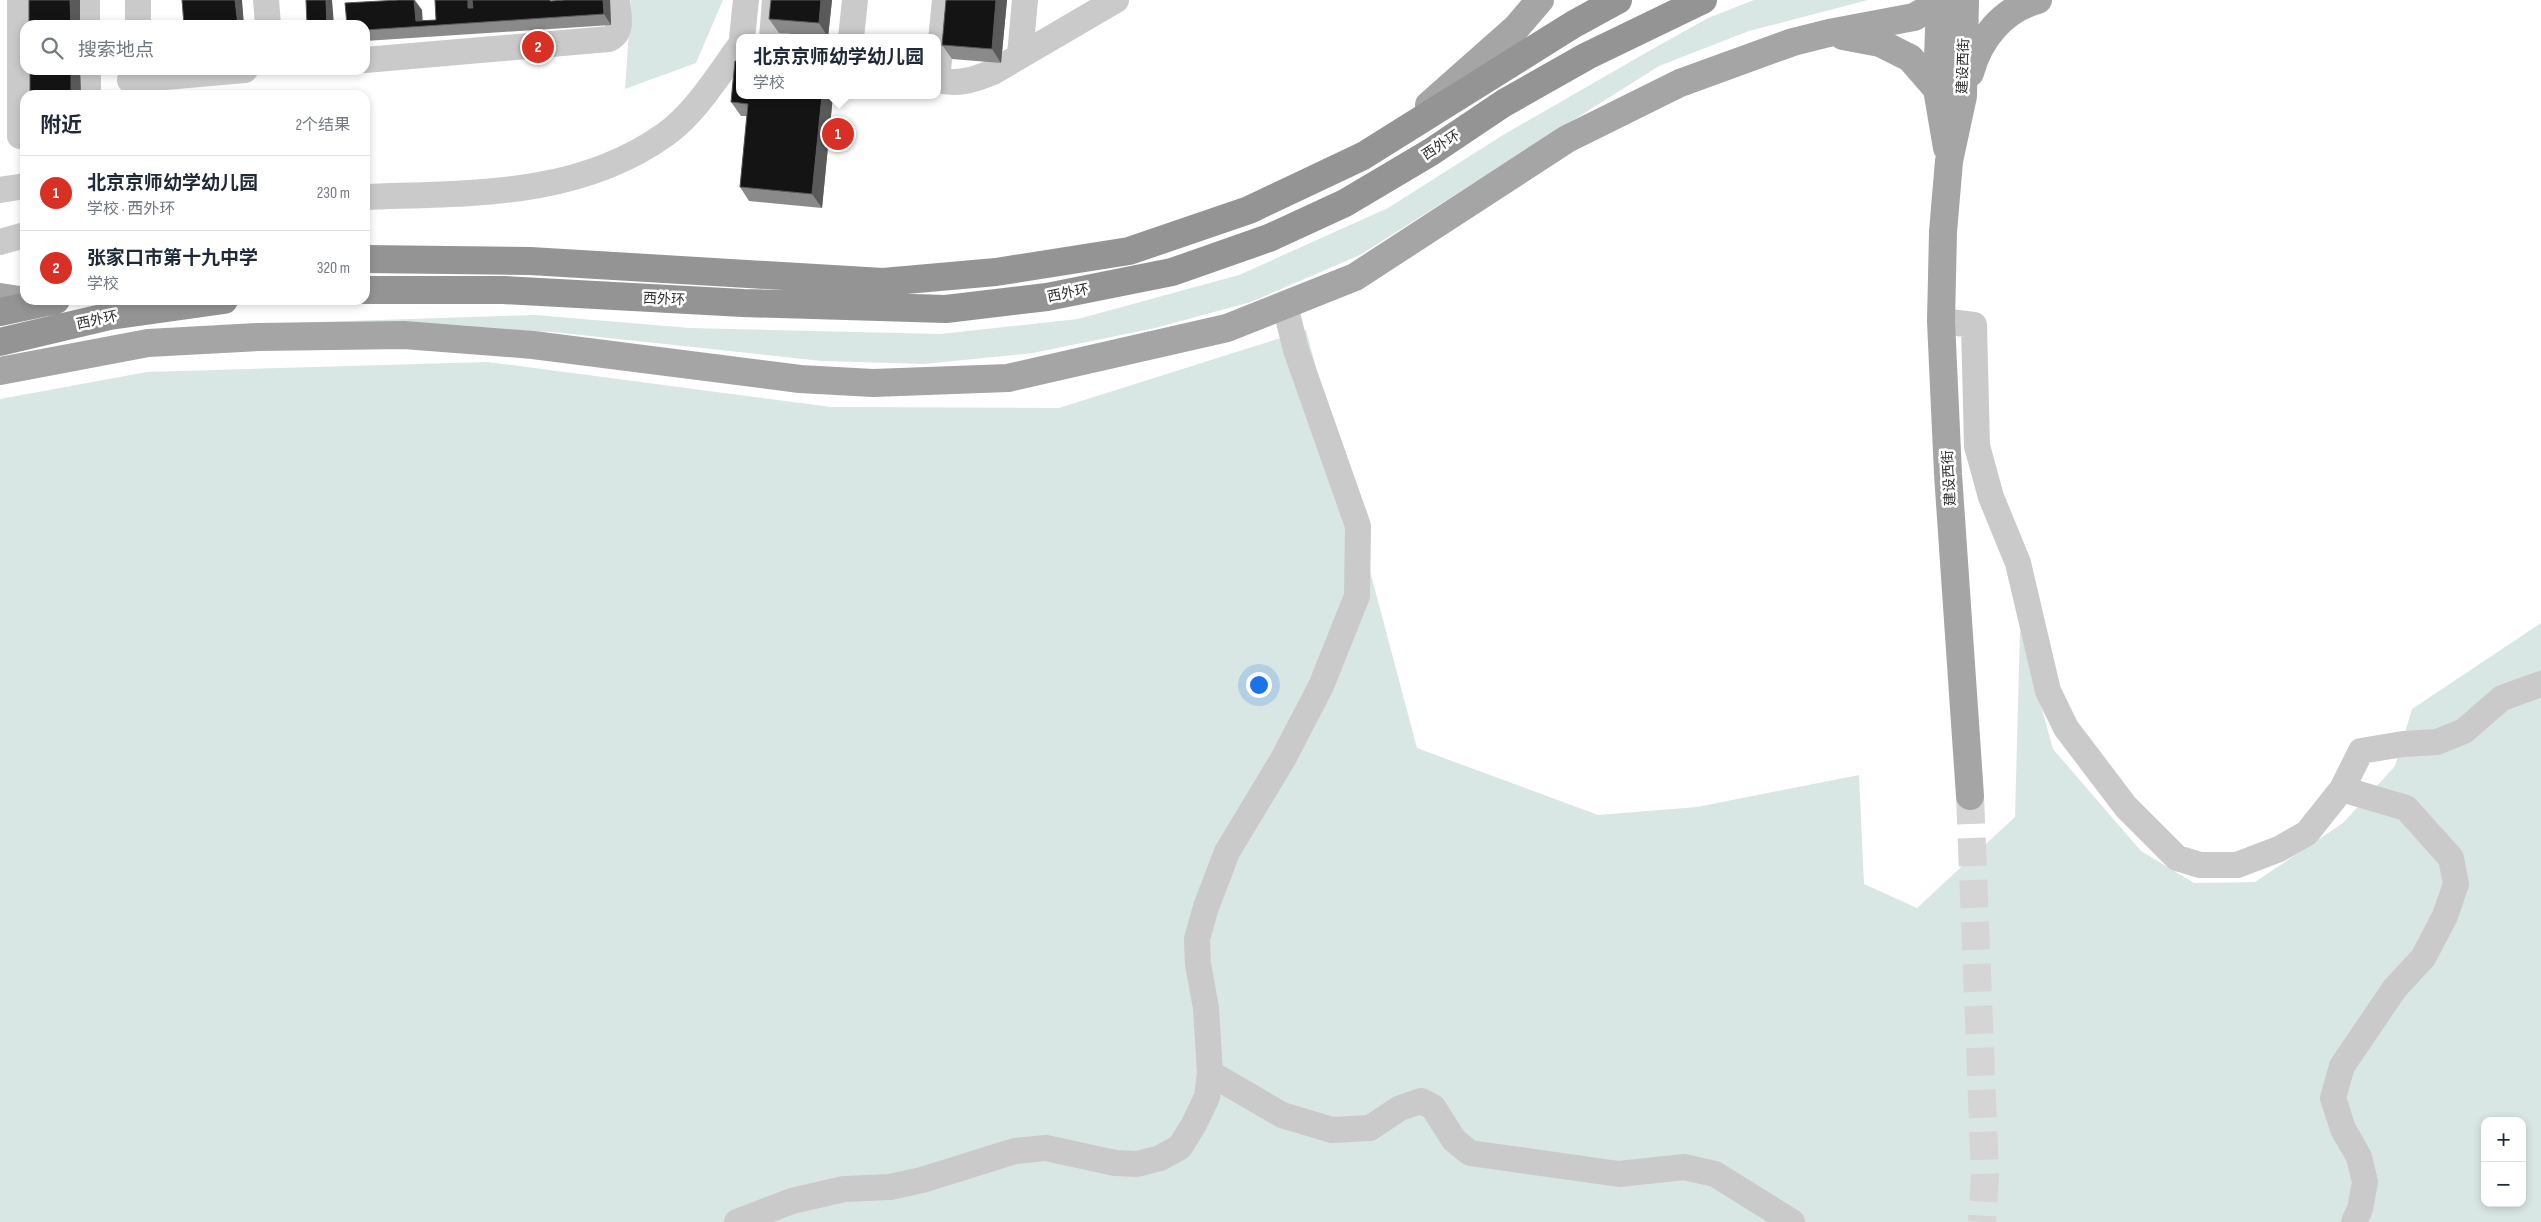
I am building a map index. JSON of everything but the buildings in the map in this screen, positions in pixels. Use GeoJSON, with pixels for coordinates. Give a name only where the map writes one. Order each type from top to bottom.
{"type":"FeatureCollection","features":[{"type":"Feature","properties":{"kind":"highway"},"geometry":{"type":"LineString","coordinates":[[370,259],[530,261],[883,282],[996,272],[1129,251],[1249,210],[1363,156],[1574,24],[1618,0]]}},
{"type":"Feature","properties":{"kind":"highway","name":"西外环"},"geometry":{"type":"LineString","coordinates":[[370,290],[503,290],[743,303],[946,309],[1047,298],[1172,272],[1269,238],[1344,203],[1431,152],[1504,103],[1578,61],[1664,17],[1703,0]]}},
{"type":"Feature","properties":{"kind":"highway"},"geometry":{"type":"LineString","coordinates":[[0,312],[34,305]]}},
{"type":"Feature","properties":{"kind":"highway","name":"西外环"},"geometry":{"type":"LineString","coordinates":[[0,342],[110,316],[188,305]]}},
{"type":"Feature","properties":{"kind":"main road"},"geometry":{"type":"LineString","coordinates":[[1348,163],[1434,101],[1516,28],[1540,0]]}},
{"type":"Feature","properties":{"kind":"main road"},"geometry":{"type":"LineString","coordinates":[[1859,27],[1888,11],[1895,0]]}},
{"type":"Feature","properties":{"kind":"main road"},"geometry":{"type":"LineString","coordinates":[[1964,96],[1976,53],[1989,32],[2022,4],[2038,0]]}},
{"type":"Feature","properties":{"kind":"main road"},"geometry":{"type":"LineString","coordinates":[[0,371],[148,343],[258,337],[404,335],[533,345],[800,378],[873,383],[1008,378],[1227,328],[1355,277],[1576,135],[1680,83],[1793,42],[1829,33],[1914,17],[1947,1]]}},
{"type":"Feature","properties":{"kind":"main road","name":"建设西街"},"geometry":{"type":"LineString","coordinates":[[1947,1],[1964,96],[1949,161],[1943,232],[1941,321],[1948,474],[1970,796]]}},
{"type":"Feature","properties":{"kind":"main road","name":"建设西街"},"geometry":{"type":"LineString","coordinates":[[1947,1],[1936,89],[1949,161]]}},
{"type":"Feature","properties":{"kind":"main road"},"geometry":{"type":"LineString","coordinates":[[1829,33],[1880,43],[1910,58],[1936,89]]}},
{"type":"Feature","properties":{"kind":"main road"},"geometry":{"type":"LineString","coordinates":[[0,297],[20,299]]}},
{"type":"Feature","properties":{"kind":"street"},"geometry":{"type":"LineString","coordinates":[[15,137],[20,0]]}},
{"type":"Feature","properties":{"kind":"street"},"geometry":{"type":"LineString","coordinates":[[87,0],[87,20]]}},
{"type":"Feature","properties":{"kind":"street"},"geometry":{"type":"LineString","coordinates":[[138,0],[138,20]]}},
{"type":"Feature","properties":{"kind":"street"},"geometry":{"type":"LineString","coordinates":[[266,0],[268,20]]}},
{"type":"Feature","properties":{"kind":"street"},"geometry":{"type":"LineString","coordinates":[[370,60],[609,39],[616,36],[619,30],[617,0]]}},
{"type":"Feature","properties":{"kind":"street"},"geometry":{"type":"LineString","coordinates":[[742,34],[746,0]]}},
{"type":"Feature","properties":{"kind":"street"},"geometry":{"type":"LineString","coordinates":[[772,34],[775,0]]}},
{"type":"Feature","properties":{"kind":"street"},"geometry":{"type":"LineString","coordinates":[[851,34],[855,0]]}},
{"type":"Feature","properties":{"kind":"street"},"geometry":{"type":"LineString","coordinates":[[941,40],[945,0]]}},
{"type":"Feature","properties":{"kind":"street"},"geometry":{"type":"LineString","coordinates":[[1020,55],[1025,0]]}},
{"type":"Feature","properties":{"kind":"street"},"geometry":{"type":"LineString","coordinates":[[941,81],[950,83],[975,80],[993,72],[1116,0]]}},
{"type":"Feature","properties":{"kind":"street"},"geometry":{"type":"LineString","coordinates":[[370,197],[470,194],[537,188],[607,167],[666,134],[696,106],[736,51]]}},
{"type":"Feature","properties":{"kind":"street"},"geometry":{"type":"LineString","coordinates":[[88,75],[88,90]]}},
{"type":"Feature","properties":{"kind":"street"},"geometry":{"type":"LineString","coordinates":[[129,82],[197,75]]}},
{"type":"Feature","properties":{"kind":"street"},"geometry":{"type":"LineString","coordinates":[[0,190],[20,187]]}},
{"type":"Feature","properties":{"kind":"street"},"geometry":{"type":"LineString","coordinates":[[0,242],[20,236]]}},
{"type":"Feature","properties":{"kind":"street"},"geometry":{"type":"LineString","coordinates":[[737,1222],[792,1201],[844,1190],[890,1187],[922,1180],[1015,1151],[1046,1148],[1115,1164],[1137,1164],[1160,1158],[1180,1147],[1194,1124],[1207,1097],[1210,1073],[1206,1008],[1198,964],[1197,939],[1206,907],[1227,852],[1283,759],[1321,686],[1357,596],[1358,526],[1296,350],[1285,305]]}},
{"type":"Feature","properties":{"kind":"street"},"geometry":{"type":"LineString","coordinates":[[1941,321],[1974,325],[1977,446],[1991,497],[2018,562],[2048,691],[2066,728],[2126,807],[2177,858],[2200,865],[2237,865],[2279,849],[2307,833],[2342,790],[2361,750],[2437,742],[2464,731],[2502,698],[2541,684]]}},
{"type":"Feature","properties":{"kind":"street"},"geometry":{"type":"LineString","coordinates":[[2342,790],[2406,808],[2451,858],[2456,884],[2445,916],[2423,958],[2395,988],[2342,1066],[2333,1098],[2343,1129],[2359,1156],[2365,1182],[2360,1209],[2354,1222]]}},
{"type":"Feature","properties":{"kind":"street"},"geometry":{"type":"LineString","coordinates":[[1210,1073],[1282,1114],[1332,1130],[1370,1128],[1400,1108],[1421,1102],[1433,1107],[1454,1140],[1470,1153],[1619,1174],[1684,1167],[1715,1174],[1792,1222]]}},
{"type":"Feature","properties":{"kind":"shaded area"},"geometry":{"type":"Polygon","coordinates":[[[631,0],[723,0],[696,63],[625,89],[631,0]]]}},
{"type":"Feature","properties":{"kind":"shaded area"},"geometry":{"type":"Polygon","coordinates":[[[1754,0],[1868,0],[1749,31],[1659,66],[1360,255],[1251,302],[1155,328],[1033,353],[925,364],[821,361],[553,332],[431,327],[253,324],[535,315],[690,328],[940,334],[1078,319],[1239,275],[1388,208],[1503,135],[1649,51],[1708,18],[1754,0]]]}},
{"type":"Feature","properties":{"kind":"shaded area"},"geometry":{"type":"Polygon","coordinates":[[[1306,330],[1417,748],[1598,815],[1697,807],[1859,775],[1864,884],[1917,908],[2015,817],[2020,630],[2053,749],[2141,851],[2194,883],[2255,882],[2343,823],[2395,766],[2412,709],[2541,623],[2541,1222],[0,1222],[0,399],[147,372],[488,362],[831,407],[1059,408],[1306,330]]]}},
{"type":"Feature","properties":{"kind":"tunnel"},"geometry":{"type":"LineString","coordinates":[[1970,796],[1985,1175],[1982,1222]]}},
{"type":"Feature","properties":{"kind":"place","name":"张家口市第十九中学"},"geometry":{"type":"Point","coordinates":[538,47]}},
{"type":"Feature","properties":{"kind":"place","name":"北京京师幼学幼儿园"},"geometry":{"type":"Point","coordinates":[838,134]}}]}
